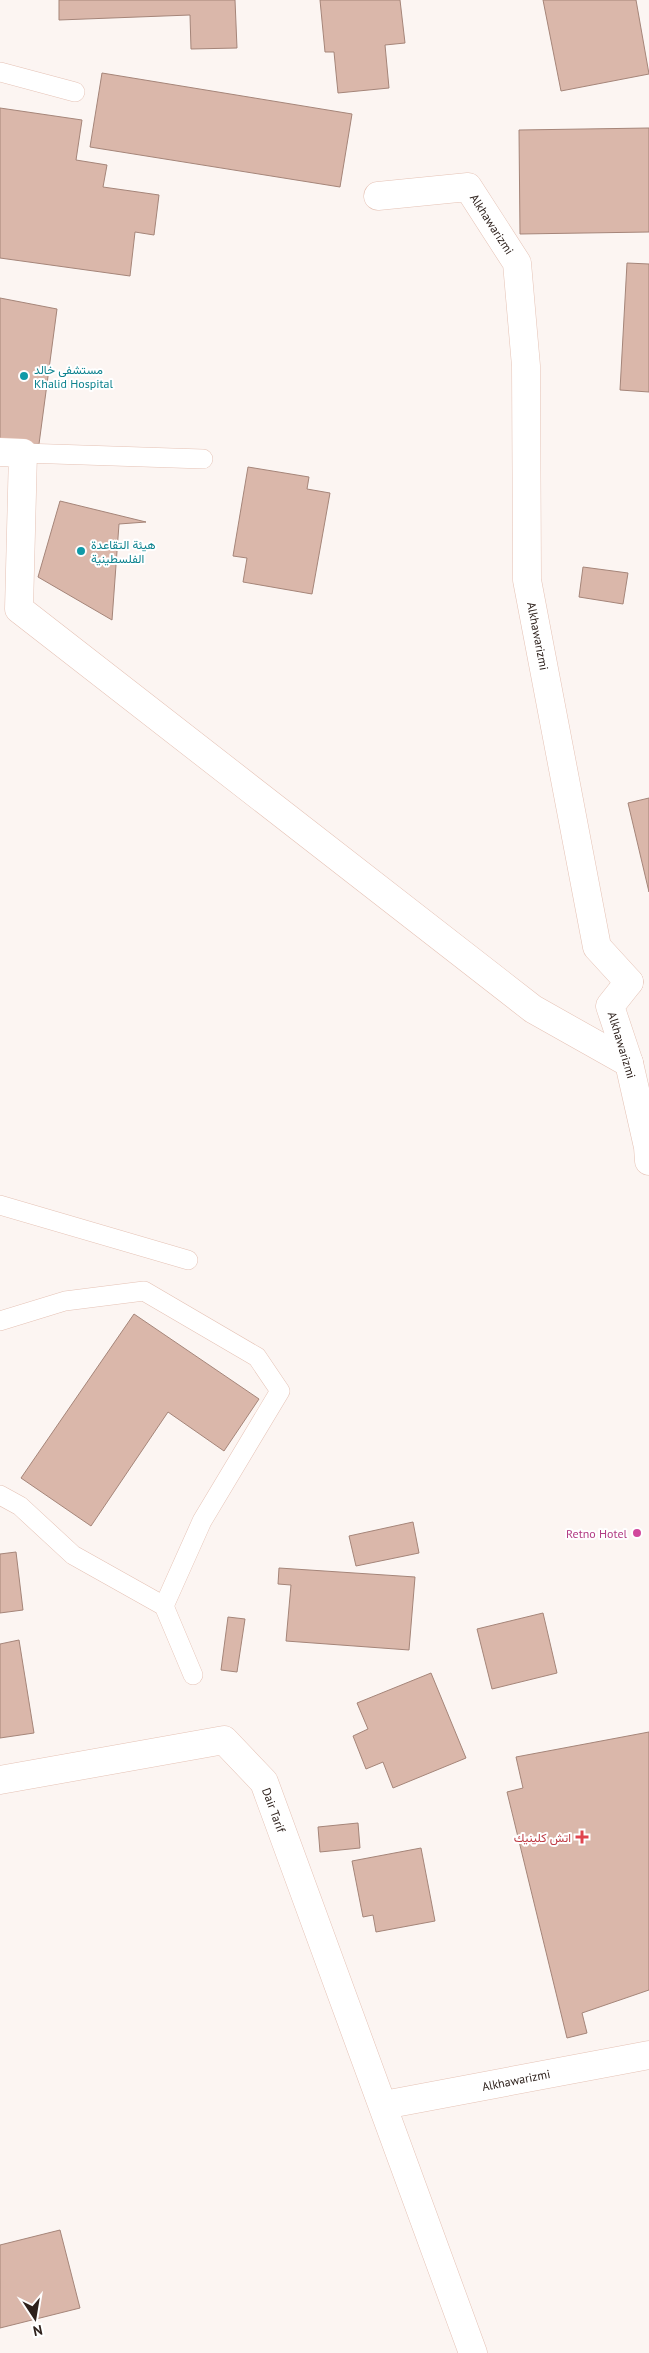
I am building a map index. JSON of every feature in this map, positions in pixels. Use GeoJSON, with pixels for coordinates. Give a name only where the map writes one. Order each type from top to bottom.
{"type":"FeatureCollection","features":[{"type":"Feature","properties":{"kind":"street","name":"Alkhawarizmi"},"geometry":{"type":"LineString","coordinates":[[378,196],[468,187],[517,263],[526,366],[527,580],[597,947],[639,979],[610,1006],[628,1063],[649,1152]]}},
{"type":"Feature","properties":{"kind":"street"},"geometry":{"type":"LineString","coordinates":[[11,452],[19,609],[533,1008],[628,1063]]}},
{"type":"Feature","properties":{"kind":"street","name":"Dair Tarif"},"geometry":{"type":"LineString","coordinates":[[0,1780],[224,1740],[264,1782],[384,2105]]}},
{"type":"Feature","properties":{"kind":"street","name":"Alkhawarizmi"},"geometry":{"type":"LineString","coordinates":[[384,2105],[649,2055]]}},
{"type":"Feature","properties":{"kind":"street"},"geometry":{"type":"LineString","coordinates":[[384,2105],[473,2353]]}},
{"type":"Feature","properties":{"kind":"lane"},"geometry":{"type":"LineString","coordinates":[[0,72],[75,92]]}},
{"type":"Feature","properties":{"kind":"lane"},"geometry":{"type":"LineString","coordinates":[[11,452],[203,459]]}},
{"type":"Feature","properties":{"kind":"lane"},"geometry":{"type":"LineString","coordinates":[[0,1205],[188,1260]]}},
{"type":"Feature","properties":{"kind":"lane"},"geometry":{"type":"LineString","coordinates":[[0,1321],[65,1301],[144,1291],[257,1357],[280,1391],[202,1521],[164,1606]]}},
{"type":"Feature","properties":{"kind":"lane"},"geometry":{"type":"LineString","coordinates":[[0,1495],[20,1506],[73,1554],[164,1606],[193,1675]]}},
{"type":"Feature","properties":{"kind":"building"},"geometry":{"type":"Polygon","coordinates":[[[59,0],[235,0],[237,48],[191,49],[190,15],[59,20],[59,0]]]}},
{"type":"Feature","properties":{"kind":"building"},"geometry":{"type":"Polygon","coordinates":[[[320,0],[400,0],[405,43],[385,45],[389,88],[338,93],[334,52],[325,52],[320,0]]]}},
{"type":"Feature","properties":{"kind":"building"},"geometry":{"type":"Polygon","coordinates":[[[543,0],[636,0],[649,74],[561,91],[543,0]]]}},
{"type":"Feature","properties":{"kind":"building"},"geometry":{"type":"Polygon","coordinates":[[[102,73],[352,114],[340,187],[90,147],[102,73]]]}},
{"type":"Feature","properties":{"kind":"building"},"geometry":{"type":"Polygon","coordinates":[[[0,108],[82,120],[76,160],[107,165],[103,187],[159,195],[154,235],[135,232],[130,276],[0,258],[0,108]]]}},
{"type":"Feature","properties":{"kind":"building"},"geometry":{"type":"Polygon","coordinates":[[[649,128],[649,232],[520,234],[519,130],[649,128]]]}},
{"type":"Feature","properties":{"kind":"building"},"geometry":{"type":"Polygon","coordinates":[[[627,263],[649,264],[649,392],[620,390],[627,263]]]}},
{"type":"Feature","properties":{"kind":"building","name":"مستشفى خالد Khalid Hospital"},"geometry":{"type":"Polygon","coordinates":[[[0,298],[57,309],[39,444],[0,443],[0,298]]]}},
{"type":"Feature","properties":{"kind":"building"},"geometry":{"type":"Polygon","coordinates":[[[248,467],[309,477],[307,489],[330,493],[312,594],[243,582],[247,558],[233,556],[248,467]]]}},
{"type":"Feature","properties":{"kind":"building","name":"هيئة التقاعدة الفلسطينية"},"geometry":{"type":"Polygon","coordinates":[[[60,501],[146,522],[119,524],[112,620],[38,577],[60,501]]]}},
{"type":"Feature","properties":{"kind":"building"},"geometry":{"type":"Polygon","coordinates":[[[583,567],[628,573],[623,604],[579,597],[583,567]]]}},
{"type":"Feature","properties":{"kind":"building"},"geometry":{"type":"Polygon","coordinates":[[[649,798],[649,892],[628,803],[649,798]]]}},
{"type":"Feature","properties":{"kind":"building"},"geometry":{"type":"Polygon","coordinates":[[[134,1314],[259,1399],[224,1451],[168,1412],[91,1526],[21,1478],[134,1314]]]}},
{"type":"Feature","properties":{"kind":"building"},"geometry":{"type":"Polygon","coordinates":[[[413,1522],[419,1553],[356,1566],[349,1536],[413,1522]]]}},
{"type":"Feature","properties":{"kind":"building"},"geometry":{"type":"Polygon","coordinates":[[[16,1552],[23,1610],[0,1613],[0,1554],[16,1552]]]}},
{"type":"Feature","properties":{"kind":"building"},"geometry":{"type":"Polygon","coordinates":[[[279,1568],[415,1577],[409,1650],[286,1641],[291,1585],[278,1584],[279,1568]]]}},
{"type":"Feature","properties":{"kind":"building"},"geometry":{"type":"Polygon","coordinates":[[[543,1613],[557,1673],[492,1689],[477,1629],[543,1613]]]}},
{"type":"Feature","properties":{"kind":"building"},"geometry":{"type":"Polygon","coordinates":[[[228,1617],[245,1619],[237,1672],[221,1670],[228,1617]]]}},
{"type":"Feature","properties":{"kind":"building"},"geometry":{"type":"Polygon","coordinates":[[[19,1640],[34,1733],[0,1738],[0,1644],[19,1640]]]}},
{"type":"Feature","properties":{"kind":"building"},"geometry":{"type":"Polygon","coordinates":[[[431,1673],[466,1758],[393,1788],[383,1762],[366,1769],[353,1736],[368,1729],[357,1703],[431,1673]]]}},
{"type":"Feature","properties":{"kind":"building"},"geometry":{"type":"Polygon","coordinates":[[[649,1732],[649,1990],[582,2013],[587,2033],[567,2038],[507,1792],[523,1788],[516,1757],[649,1732]]]}},
{"type":"Feature","properties":{"kind":"building"},"geometry":{"type":"Polygon","coordinates":[[[358,1823],[360,1848],[320,1852],[318,1827],[358,1823]]]}},
{"type":"Feature","properties":{"kind":"building"},"geometry":{"type":"Polygon","coordinates":[[[421,1848],[435,1921],[376,1932],[373,1915],[363,1917],[352,1861],[421,1848]]]}},
{"type":"Feature","properties":{"kind":"building"},"geometry":{"type":"Polygon","coordinates":[[[60,2230],[80,2308],[0,2328],[0,2245],[60,2230]]]}},
{"type":"Feature","properties":{"kind":"place","name":"مستشفى خالد Khalid Hospital"},"geometry":{"type":"Point","coordinates":[24,376]}},
{"type":"Feature","properties":{"kind":"place","name":"هيئة التقاعدة الفلسطينية"},"geometry":{"type":"Point","coordinates":[81,551]}},
{"type":"Feature","properties":{"kind":"place","name":"Retno Hotel"},"geometry":{"type":"Point","coordinates":[637,1533]}},
{"type":"Feature","properties":{"kind":"place","name":"اتش كلينيك"},"geometry":{"type":"Point","coordinates":[582,1837]}}]}
